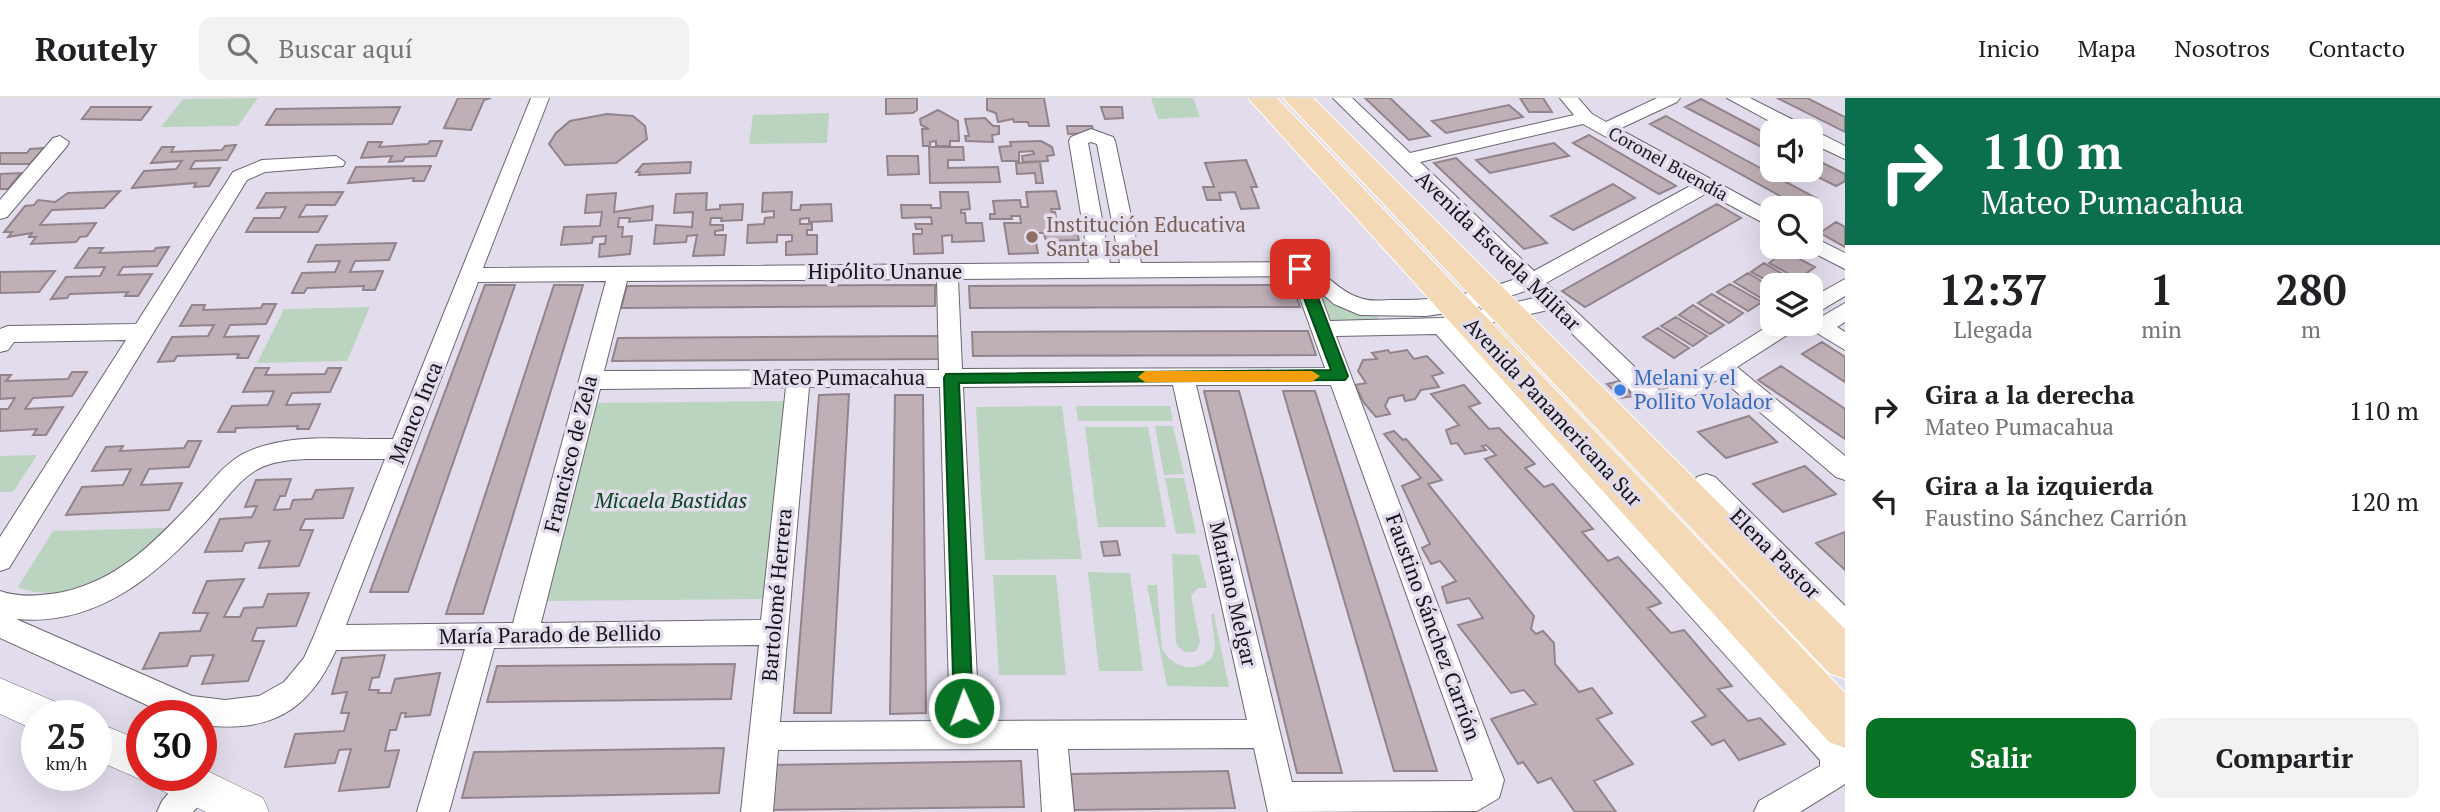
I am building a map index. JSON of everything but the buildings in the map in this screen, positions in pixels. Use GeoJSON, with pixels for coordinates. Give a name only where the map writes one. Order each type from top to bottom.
{"type":"FeatureCollection","features":[{"type":"Feature","properties":{"kind":"main road","name":"Avenida Panamericana Sur"},"geometry":{"type":"LineString","coordinates":[[1262,98],[1472,312],[1845,726]]}},
{"type":"Feature","properties":{"kind":"main road","name":"Avenida Panamericana Sur"},"geometry":{"type":"LineString","coordinates":[[1297,98],[1472,312],[1845,659]]}},
{"type":"Feature","properties":{"kind":"street","name":"Manco Inca"},"geometry":{"type":"LineString","coordinates":[[0,625],[190,710],[225,714],[263,709],[294,692],[314,667],[327,638],[540,98]]}},
{"type":"Feature","properties":{"kind":"street","name":"Avenida Escuela Militar"},"geometry":{"type":"LineString","coordinates":[[1342,98],[1643,393],[1658,399],[1673,397],[1720,366]]}},
{"type":"Feature","properties":{"kind":"street","name":"Coronel Buendía"},"geometry":{"type":"LineString","coordinates":[[1569,98],[1586,118],[1760,215]]}},
{"type":"Feature","properties":{"kind":"street"},"geometry":{"type":"LineString","coordinates":[[1605,129],[1671,98]]}},
{"type":"Feature","properties":{"kind":"street"},"geometry":{"type":"LineString","coordinates":[[1736,98],[1778,119]]}},
{"type":"Feature","properties":{"kind":"street"},"geometry":{"type":"LineString","coordinates":[[1405,160],[1586,118]]}},
{"type":"Feature","properties":{"kind":"street"},"geometry":{"type":"LineString","coordinates":[[1101,270],[1078,141],[1091,135],[1105,141],[1132,270]]}},
{"type":"Feature","properties":{"kind":"street"},"geometry":{"type":"LineString","coordinates":[[2,207],[60,142]]}},
{"type":"Feature","properties":{"kind":"street"},"geometry":{"type":"LineString","coordinates":[[1823,142],[1845,153]]}},
{"type":"Feature","properties":{"kind":"street"},"geometry":{"type":"LineString","coordinates":[[0,560],[240,176],[262,166],[336,162]]}},
{"type":"Feature","properties":{"kind":"street"},"geometry":{"type":"LineString","coordinates":[[1300,269],[1317,277],[1342,299],[1360,307],[1472,312],[1707,186]]}},
{"type":"Feature","properties":{"kind":"street"},"geometry":{"type":"LineString","coordinates":[[1087,194],[1116,194]]}},
{"type":"Feature","properties":{"kind":"street"},"geometry":{"type":"LineString","coordinates":[[1823,250],[1845,262]]}},
{"type":"Feature","properties":{"kind":"street","name":"Hipólito Unanue"},"geometry":{"type":"LineString","coordinates":[[470,275],[1300,269]]}},
{"type":"Feature","properties":{"kind":"street","name":"Faustino Sánchez Carrión"},"geometry":{"type":"LineString","coordinates":[[1282,805],[1477,796],[1488,787],[1487,771],[1300,269]]}},
{"type":"Feature","properties":{"kind":"street"},"geometry":{"type":"LineString","coordinates":[[947,271],[965,735]]}},
{"type":"Feature","properties":{"kind":"street","name":"Francisco de Zela"},"geometry":{"type":"LineString","coordinates":[[524,635],[618,274]]}},
{"type":"Feature","properties":{"kind":"street"},"geometry":{"type":"LineString","coordinates":[[1845,286],[1824,316],[1845,342]]}},
{"type":"Feature","properties":{"kind":"street"},"geometry":{"type":"LineString","coordinates":[[1322,328],[1551,302]]}},
{"type":"Feature","properties":{"kind":"street"},"geometry":{"type":"LineString","coordinates":[[1472,312],[1835,754],[1836,772],[1831,777],[1770,812]]}},
{"type":"Feature","properties":{"kind":"street"},"geometry":{"type":"LineString","coordinates":[[0,344],[8,334],[143,332]]}},
{"type":"Feature","properties":{"kind":"street"},"geometry":{"type":"LineString","coordinates":[[1768,336],[1720,366],[1845,470]]}},
{"type":"Feature","properties":{"kind":"street","name":"Mateo Pumacahua"},"geometry":{"type":"LineString","coordinates":[[590,380],[1340,376]]}},
{"type":"Feature","properties":{"kind":"street","name":"Mariano Melgar"},"geometry":{"type":"LineString","coordinates":[[1183,377],[1282,805]]}},
{"type":"Feature","properties":{"kind":"street","name":"Bartolomé Herrera"},"geometry":{"type":"LineString","coordinates":[[757,812],[797,379]]}},
{"type":"Feature","properties":{"kind":"street"},"geometry":{"type":"LineString","coordinates":[[0,603],[32,607],[59,605],[96,596],[122,584],[152,562],[236,472],[256,459],[292,451],[402,449]]}},
{"type":"Feature","properties":{"kind":"street","name":"Elena Pastor"},"geometry":{"type":"LineString","coordinates":[[1706,484],[1845,624]]}},
{"type":"Feature","properties":{"kind":"street","name":"María Parado de Bellido"},"geometry":{"type":"LineString","coordinates":[[327,638],[774,632]]}},
{"type":"Feature","properties":{"kind":"street"},"geometry":{"type":"LineString","coordinates":[[433,812],[483,636]]}},
{"type":"Feature","properties":{"kind":"street"},"geometry":{"type":"LineString","coordinates":[[3,701],[21,707]]}},
{"type":"Feature","properties":{"kind":"street"},"geometry":{"type":"LineString","coordinates":[[764,736],[1266,734]]}},
{"type":"Feature","properties":{"kind":"street"},"geometry":{"type":"LineString","coordinates":[[1052,735],[1058,812]]}},
{"type":"Feature","properties":{"kind":"street"},"geometry":{"type":"LineString","coordinates":[[180,791],[249,812]]}},
{"type":"Feature","properties":{"kind":"green space"},"geometry":{"type":"Polygon","coordinates":[[[258,98],[238,126],[161,127],[183,99],[258,98]]]}},
{"type":"Feature","properties":{"kind":"green space"},"geometry":{"type":"Polygon","coordinates":[[[1151,98],[1193,98],[1200,117],[1158,119],[1151,98]]]}},
{"type":"Feature","properties":{"kind":"green space"},"geometry":{"type":"Polygon","coordinates":[[[829,113],[827,143],[749,144],[753,115],[829,113]]]}},
{"type":"Feature","properties":{"kind":"green space"},"geometry":{"type":"Polygon","coordinates":[[[1319,289],[1377,314],[1380,322],[1331,320],[1319,289]]]}},
{"type":"Feature","properties":{"kind":"green space"},"geometry":{"type":"Polygon","coordinates":[[[370,307],[347,361],[257,363],[284,309],[370,307]]]}},
{"type":"Feature","properties":{"kind":"green space","name":"Micaela Bastidas"},"geometry":{"type":"Polygon","coordinates":[[[784,401],[764,599],[542,601],[593,403],[784,401]]]}},
{"type":"Feature","properties":{"kind":"green space"},"geometry":{"type":"Polygon","coordinates":[[[1062,406],[1082,559],[985,560],[976,407],[1062,406]]]}},
{"type":"Feature","properties":{"kind":"green space"},"geometry":{"type":"Polygon","coordinates":[[[1076,406],[1170,406],[1173,421],[1078,421],[1076,406]]]}},
{"type":"Feature","properties":{"kind":"green space"},"geometry":{"type":"Polygon","coordinates":[[[1155,426],[1173,426],[1184,474],[1164,475],[1155,426]]]}},
{"type":"Feature","properties":{"kind":"green space"},"geometry":{"type":"Polygon","coordinates":[[[1085,427],[1148,427],[1166,527],[1098,527],[1085,427]]]}},
{"type":"Feature","properties":{"kind":"green space"},"geometry":{"type":"Polygon","coordinates":[[[37,455],[13,492],[0,492],[0,456],[37,455]]]}},
{"type":"Feature","properties":{"kind":"green space"},"geometry":{"type":"Polygon","coordinates":[[[1165,478],[1184,478],[1196,533],[1176,534],[1165,478]]]}},
{"type":"Feature","properties":{"kind":"green space"},"geometry":{"type":"Polygon","coordinates":[[[165,528],[135,556],[99,580],[59,592],[38,592],[18,587],[53,531],[165,528]]]}},
{"type":"Feature","properties":{"kind":"green space"},"geometry":{"type":"Polygon","coordinates":[[[1172,554],[1199,555],[1207,588],[1198,588],[1191,596],[1200,642],[1193,652],[1182,650],[1176,643],[1172,554]]]}},
{"type":"Feature","properties":{"kind":"green space"},"geometry":{"type":"Polygon","coordinates":[[[1088,572],[1130,573],[1143,671],[1099,671],[1088,572]]]}},
{"type":"Feature","properties":{"kind":"green space"},"geometry":{"type":"Polygon","coordinates":[[[993,575],[1056,575],[1066,675],[999,675],[993,575]]]}},
{"type":"Feature","properties":{"kind":"green space"},"geometry":{"type":"Polygon","coordinates":[[[1147,585],[1157,585],[1162,649],[1178,664],[1185,667],[1199,666],[1212,658],[1215,646],[1211,614],[1214,614],[1229,687],[1167,686],[1147,585]]]}},
{"type":"Feature","properties":{"kind":"slow traffic"},"geometry":{"type":"LineString","coordinates":[[1145,377],[1312,376]]}},
{"type":"Feature","properties":{"kind":"place","name":"Institución Educativa Santa Isabel"},"geometry":{"type":"Point","coordinates":[1032,237]}},
{"type":"Feature","properties":{"kind":"place","name":"Melani y el Pollito Volador"},"geometry":{"type":"Point","coordinates":[1620,390]}},
{"type":"Feature","properties":{"kind":"route"},"geometry":{"type":"LineString","coordinates":[[964,708],[951,378],[1340,376],[1300,269]]}}]}
